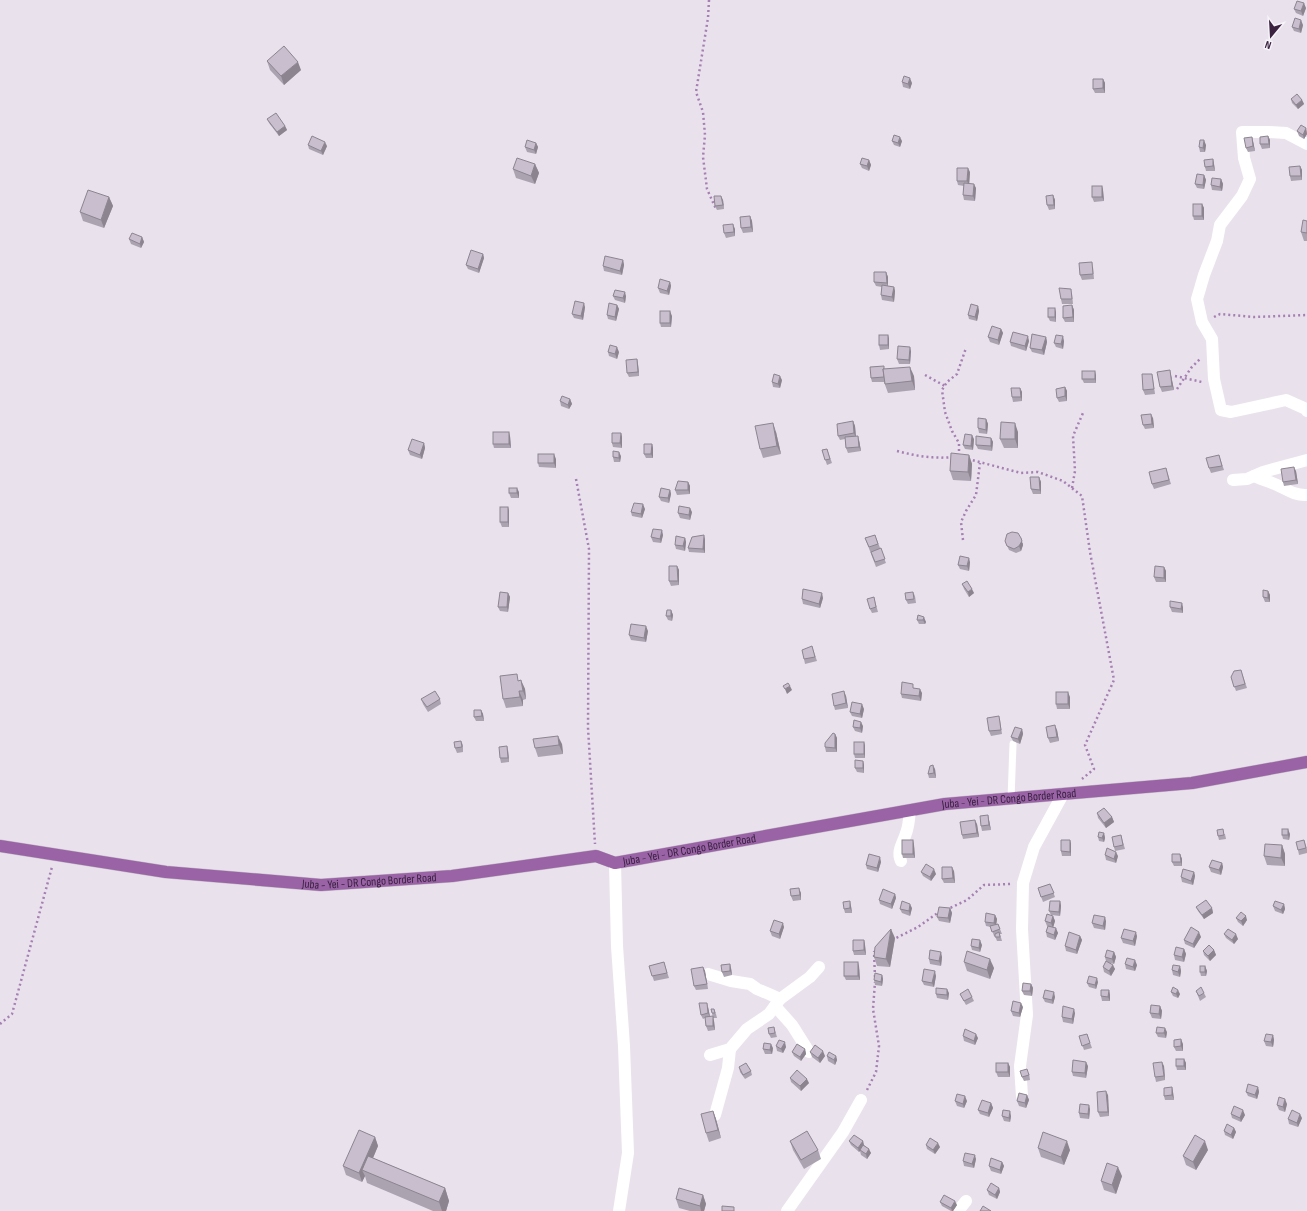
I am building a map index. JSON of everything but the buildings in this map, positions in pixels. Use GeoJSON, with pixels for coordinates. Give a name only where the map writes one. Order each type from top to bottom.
{"type":"FeatureCollection","features":[{"type":"Feature","properties":{"kind":"main road","name":"Juba - Yei - DR Congo Border Road"},"geometry":{"type":"LineString","coordinates":[[0,846],[166,872],[321,885],[452,876],[596,856],[615,863],[945,804],[1192,783],[1307,762]]}},
{"type":"Feature","properties":{"kind":"street"},"geometry":{"type":"LineString","coordinates":[[1307,144],[1286,134],[1242,132],[1244,158],[1250,179],[1242,196],[1220,225],[1217,241],[1204,275],[1197,299],[1202,322],[1212,339],[1214,379],[1221,410],[1231,412],[1286,400],[1306,409],[1307,411]]}},
{"type":"Feature","properties":{"kind":"street"},"geometry":{"type":"LineString","coordinates":[[1233,480],[1247,479],[1307,460]]}},
{"type":"Feature","properties":{"kind":"street"},"geometry":{"type":"LineString","coordinates":[[1254,476],[1262,480],[1272,482],[1287,491],[1300,496],[1307,495]]}},
{"type":"Feature","properties":{"kind":"street"},"geometry":{"type":"LineString","coordinates":[[1022,1096],[1020,1066],[1027,1016],[1022,929],[1023,883],[1034,847],[1063,794]]}},
{"type":"Feature","properties":{"kind":"street"},"geometry":{"type":"LineString","coordinates":[[901,861],[899,856],[899,848],[908,829],[910,811]]}},
{"type":"Feature","properties":{"kind":"street"},"geometry":{"type":"LineString","coordinates":[[615,863],[617,946],[624,1046],[628,1153],[620,1211]]}},
{"type":"Feature","properties":{"kind":"street"},"geometry":{"type":"LineString","coordinates":[[710,1055],[730,1049],[747,1029],[769,1014],[777,1003],[810,977],[820,967]]}},
{"type":"Feature","properties":{"kind":"street"},"geometry":{"type":"LineString","coordinates":[[708,974],[731,981],[750,984],[769,994],[777,1003],[809,1052]]}},
{"type":"Feature","properties":{"kind":"street"},"geometry":{"type":"LineString","coordinates":[[715,1115],[728,1068],[730,1049]]}},
{"type":"Feature","properties":{"kind":"street"},"geometry":{"type":"LineString","coordinates":[[787,1211],[843,1132],[861,1100]]}},
{"type":"Feature","properties":{"kind":"lane"},"geometry":{"type":"LineString","coordinates":[[1011,799],[1013,744]]}},
{"type":"Feature","properties":{"kind":"path"},"geometry":{"type":"LineString","coordinates":[[709,0],[708,18],[696,92],[703,112],[705,135],[703,157],[707,189],[716,209]]}},
{"type":"Feature","properties":{"kind":"path"},"geometry":{"type":"LineString","coordinates":[[1202,322],[1220,314],[1254,317],[1307,315]]}},
{"type":"Feature","properties":{"kind":"path"},"geometry":{"type":"LineString","coordinates":[[898,451],[926,457],[944,458],[959,456],[959,443],[952,431],[945,412],[942,390],[947,382],[957,374],[966,348]]}},
{"type":"Feature","properties":{"kind":"path"},"geometry":{"type":"LineString","coordinates":[[1177,389],[1191,368],[1205,354]]}},
{"type":"Feature","properties":{"kind":"path"},"geometry":{"type":"LineString","coordinates":[[925,375],[945,386]]}},
{"type":"Feature","properties":{"kind":"path"},"geometry":{"type":"LineString","coordinates":[[1175,376],[1204,383]]}},
{"type":"Feature","properties":{"kind":"path"},"geometry":{"type":"LineString","coordinates":[[1072,488],[1075,471],[1073,436],[1083,413]]}},
{"type":"Feature","properties":{"kind":"path"},"geometry":{"type":"LineString","coordinates":[[966,459],[1021,473],[1038,472],[1063,481],[1082,496],[1090,552],[1114,680],[1085,745],[1094,769],[1081,779]]}},
{"type":"Feature","properties":{"kind":"path"},"geometry":{"type":"LineString","coordinates":[[963,540],[961,522],[976,494],[980,463]]}},
{"type":"Feature","properties":{"kind":"path"},"geometry":{"type":"LineString","coordinates":[[576,480],[589,549],[588,728],[596,856]]}},
{"type":"Feature","properties":{"kind":"path"},"geometry":{"type":"LineString","coordinates":[[0,1024],[12,1014],[56,855]]}},
{"type":"Feature","properties":{"kind":"path"},"geometry":{"type":"LineString","coordinates":[[890,942],[918,927],[935,914],[968,900],[984,885],[1023,883]]}},
{"type":"Feature","properties":{"kind":"path"},"geometry":{"type":"LineString","coordinates":[[861,1100],[876,1072],[879,1046],[873,1009],[876,971],[874,952],[879,949]]}}]}
